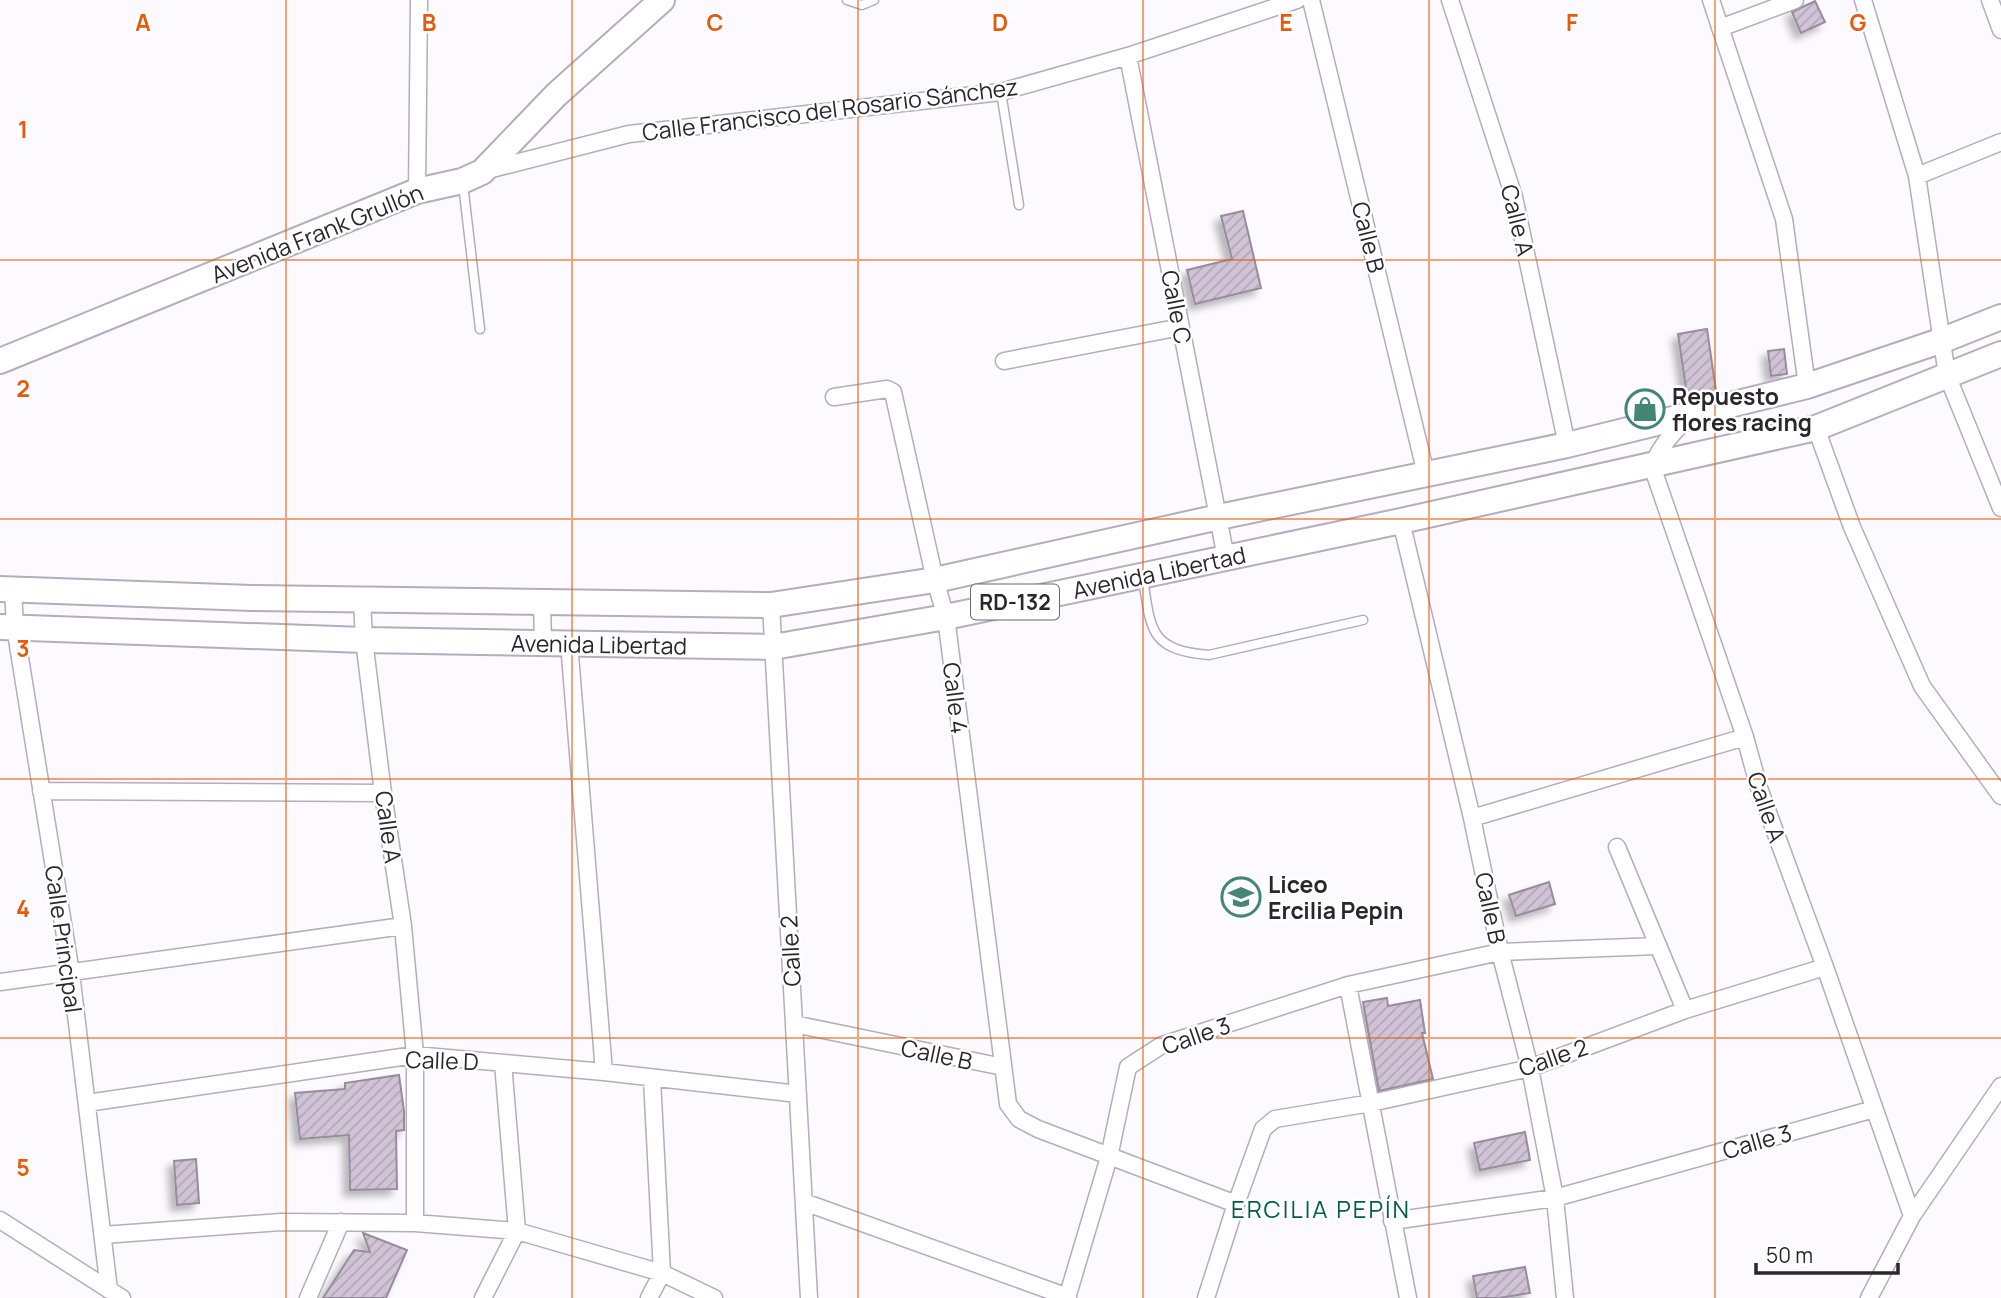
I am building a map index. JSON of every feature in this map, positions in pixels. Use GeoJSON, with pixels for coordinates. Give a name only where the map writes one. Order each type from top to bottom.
{"type":"FeatureCollection","features":[{"type":"Feature","properties":{"kind":"main road"},"geometry":{"type":"LineString","coordinates":[[472,177],[651,4]]}},
{"type":"Feature","properties":{"kind":"main road","name":"Avenida Frank Grullón"},"geometry":{"type":"LineString","coordinates":[[0,361],[417,191],[472,177]]}},
{"type":"Feature","properties":{"kind":"main road","name":"Avenida Libertad"},"geometry":{"type":"LineString","coordinates":[[7,589],[362,599],[771,605],[935,580],[1219,517],[1567,445],[1807,386],[1943,340],[2001,317]]}},
{"type":"Feature","properties":{"kind":"main road","name":"Avenida Libertad"},"geometry":{"type":"LineString","coordinates":[[8,627],[364,640],[773,647],[946,617],[1401,522],[1816,428],[2001,354]]}},
{"type":"Feature","properties":{"kind":"street"},"geometry":{"type":"LineString","coordinates":[[417,191],[419,0]]}},
{"type":"Feature","properties":{"kind":"street","name":"Calle Francisco del Rosario Sánchez"},"geometry":{"type":"LineString","coordinates":[[472,177],[629,134],[1001,92],[1128,56],[1257,6],[1297,0]]}},
{"type":"Feature","properties":{"kind":"street","name":"Calle B"},"geometry":{"type":"LineString","coordinates":[[1311,0],[1426,474]]}},
{"type":"Feature","properties":{"kind":"street","name":"Calle A"},"geometry":{"type":"LineString","coordinates":[[1450,0],[1514,197],[1567,445]]}},
{"type":"Feature","properties":{"kind":"street"},"geometry":{"type":"LineString","coordinates":[[1711,0],[1784,219],[1807,386]]}},
{"type":"Feature","properties":{"kind":"street"},"geometry":{"type":"LineString","coordinates":[[1720,28],[1795,0]]}},
{"type":"Feature","properties":{"kind":"street"},"geometry":{"type":"LineString","coordinates":[[1863,0],[1917,176],[1947,375],[2001,508]]}},
{"type":"Feature","properties":{"kind":"street"},"geometry":{"type":"LineString","coordinates":[[1990,0],[2001,30]]}},
{"type":"Feature","properties":{"kind":"street","name":"Calle C"},"geometry":{"type":"LineString","coordinates":[[1128,56],[1226,558]]}},
{"type":"Feature","properties":{"kind":"street"},"geometry":{"type":"LineString","coordinates":[[1917,176],[2001,142]]}},
{"type":"Feature","properties":{"kind":"street"},"geometry":{"type":"LineString","coordinates":[[1004,361],[1181,327]]}},
{"type":"Feature","properties":{"kind":"street","name":"Calle 4"},"geometry":{"type":"LineString","coordinates":[[834,397],[887,389],[893,393],[935,580],[946,617],[1003,1068]]}},
{"type":"Feature","properties":{"kind":"street"},"geometry":{"type":"LineString","coordinates":[[1652,466],[1670,435],[1699,413]]}},
{"type":"Feature","properties":{"kind":"street"},"geometry":{"type":"LineString","coordinates":[[1816,428],[1852,527],[1922,685],[2001,796]]}},
{"type":"Feature","properties":{"kind":"street","name":"Calle A"},"geometry":{"type":"LineString","coordinates":[[1652,466],[1745,737],[1759,788],[1912,1216]]}},
{"type":"Feature","properties":{"kind":"street","name":"Calle B"},"geometry":{"type":"LineString","coordinates":[[1401,522],[1472,818],[1500,952],[1530,1068],[1555,1198],[1565,1298]]}},
{"type":"Feature","properties":{"kind":"street","name":"Calle Principal"},"geometry":{"type":"LineString","coordinates":[[7,589],[8,627],[41,791],[71,973],[103,1235],[116,1294]]}},
{"type":"Feature","properties":{"kind":"street","name":"Calle A"},"geometry":{"type":"LineString","coordinates":[[362,599],[364,640],[383,793],[403,926],[415,1055],[415,1223]]}},
{"type":"Feature","properties":{"kind":"street"},"geometry":{"type":"LineString","coordinates":[[542,602],[543,643]]}},
{"type":"Feature","properties":{"kind":"street","name":"Calle 2"},"geometry":{"type":"LineString","coordinates":[[771,605],[809,1298]]}},
{"type":"Feature","properties":{"kind":"street"},"geometry":{"type":"LineString","coordinates":[[569,643],[604,1072]]}},
{"type":"Feature","properties":{"kind":"street"},"geometry":{"type":"LineString","coordinates":[[1472,818],[1745,737]]}},
{"type":"Feature","properties":{"kind":"street"},"geometry":{"type":"LineString","coordinates":[[41,791],[383,793]]}},
{"type":"Feature","properties":{"kind":"street"},"geometry":{"type":"LineString","coordinates":[[1617,847],[1685,1010]]}},
{"type":"Feature","properties":{"kind":"street"},"geometry":{"type":"LineString","coordinates":[[0,982],[403,926]]}},
{"type":"Feature","properties":{"kind":"street","name":"Calle 3"},"geometry":{"type":"LineString","coordinates":[[1068,1297],[1109,1157],[1128,1067],[1141,1056],[1162,1045],[1348,985],[1500,952],[1658,946]]}},
{"type":"Feature","properties":{"kind":"street","name":"Calle 2"},"geometry":{"type":"LineString","coordinates":[[1236,1204],[1263,1129],[1275,1119],[1371,1103],[1530,1068],[1685,1010],[1825,967]]}},
{"type":"Feature","properties":{"kind":"street"},"geometry":{"type":"LineString","coordinates":[[1348,985],[1408,1298]]}},
{"type":"Feature","properties":{"kind":"street","name":"Calle B"},"geometry":{"type":"LineString","coordinates":[[794,1024],[1003,1068],[1008,1104],[1019,1118],[1038,1129],[1236,1204]]}},
{"type":"Feature","properties":{"kind":"street","name":"Calle D"},"geometry":{"type":"LineString","coordinates":[[86,1103],[415,1055],[604,1072],[798,1094]]}},
{"type":"Feature","properties":{"kind":"street"},"geometry":{"type":"LineString","coordinates":[[482,1298],[517,1231],[503,1063]]}},
{"type":"Feature","properties":{"kind":"street"},"geometry":{"type":"LineString","coordinates":[[649,1298],[662,1273],[652,1079]]}},
{"type":"Feature","properties":{"kind":"street"},"geometry":{"type":"LineString","coordinates":[[1869,1298],[1912,1216],[2001,1086]]}},
{"type":"Feature","properties":{"kind":"street","name":"Calle 3"},"geometry":{"type":"LineString","coordinates":[[1392,1221],[1555,1198],[1874,1109]]}},
{"type":"Feature","properties":{"kind":"street"},"geometry":{"type":"LineString","coordinates":[[804,1202],[1068,1297]]}},
{"type":"Feature","properties":{"kind":"street"},"geometry":{"type":"LineString","coordinates":[[1206,1298],[1236,1204]]}},
{"type":"Feature","properties":{"kind":"street"},"geometry":{"type":"LineString","coordinates":[[0,1220],[116,1294]]}},
{"type":"Feature","properties":{"kind":"street"},"geometry":{"type":"LineString","coordinates":[[103,1235],[281,1222],[415,1223],[517,1231],[662,1273],[714,1298]]}},
{"type":"Feature","properties":{"kind":"street"},"geometry":{"type":"LineString","coordinates":[[308,1298],[341,1222]]}},
{"type":"Feature","properties":{"kind":"lane"},"geometry":{"type":"LineString","coordinates":[[847,0],[862,5],[874,0]]}},
{"type":"Feature","properties":{"kind":"lane"},"geometry":{"type":"LineString","coordinates":[[1001,92],[1019,205]]}},
{"type":"Feature","properties":{"kind":"lane"},"geometry":{"type":"LineString","coordinates":[[472,177],[480,329]]}},
{"type":"Feature","properties":{"kind":"lane"},"geometry":{"type":"LineString","coordinates":[[1142,576],[1150,623],[1162,642],[1183,653],[1209,655],[1363,620]]}},
{"type":"Feature","properties":{"kind":"building"},"geometry":{"type":"Polygon","coordinates":[[[1815,1],[1825,22],[1801,33],[1792,12],[1815,1]]]}},
{"type":"Feature","properties":{"kind":"building"},"geometry":{"type":"Polygon","coordinates":[[[1243,211],[1261,288],[1195,304],[1187,270],[1232,259],[1221,216],[1243,211]]]}},
{"type":"Feature","properties":{"kind":"building"},"geometry":{"type":"Polygon","coordinates":[[[1707,329],[1716,391],[1687,395],[1678,334],[1707,329]]]}},
{"type":"Feature","properties":{"kind":"building"},"geometry":{"type":"Polygon","coordinates":[[[1784,349],[1787,374],[1771,376],[1768,351],[1784,349]]]}},
{"type":"Feature","properties":{"kind":"building"},"geometry":{"type":"Polygon","coordinates":[[[1549,882],[1555,904],[1516,916],[1509,895],[1549,882]]]}},
{"type":"Feature","properties":{"kind":"building"},"geometry":{"type":"Polygon","coordinates":[[[1387,998],[1388,1006],[1420,1000],[1425,1033],[1422,1033],[1433,1079],[1379,1091],[1363,1002],[1387,998]]]}},
{"type":"Feature","properties":{"kind":"building"},"geometry":{"type":"Polygon","coordinates":[[[399,1075],[404,1130],[396,1131],[397,1189],[350,1190],[349,1135],[300,1139],[295,1093],[345,1089],[345,1083],[399,1075]]]}},
{"type":"Feature","properties":{"kind":"building"},"geometry":{"type":"Polygon","coordinates":[[[1525,1132],[1530,1160],[1480,1170],[1474,1143],[1525,1132]]]}},
{"type":"Feature","properties":{"kind":"building"},"geometry":{"type":"Polygon","coordinates":[[[196,1159],[199,1203],[177,1205],[174,1161],[196,1159]]]}},
{"type":"Feature","properties":{"kind":"building"},"geometry":{"type":"Polygon","coordinates":[[[363,1233],[407,1250],[386,1298],[323,1298],[354,1250],[370,1252],[363,1233]]]}},
{"type":"Feature","properties":{"kind":"building"},"geometry":{"type":"Polygon","coordinates":[[[1525,1267],[1530,1293],[1477,1298],[1473,1276],[1525,1267]]]}},
{"type":"Feature","properties":{"kind":"place","name":"Repuesto flores racing"},"geometry":{"type":"Point","coordinates":[1645,409]}},
{"type":"Feature","properties":{"kind":"place","name":"Liceo Ercilia Pepin"},"geometry":{"type":"Point","coordinates":[1241,897]}},
{"type":"Feature","properties":{"kind":"district","name":"ERCILIA PEPÍN"},"geometry":{"type":"Point","coordinates":[1321,1208]}}]}
